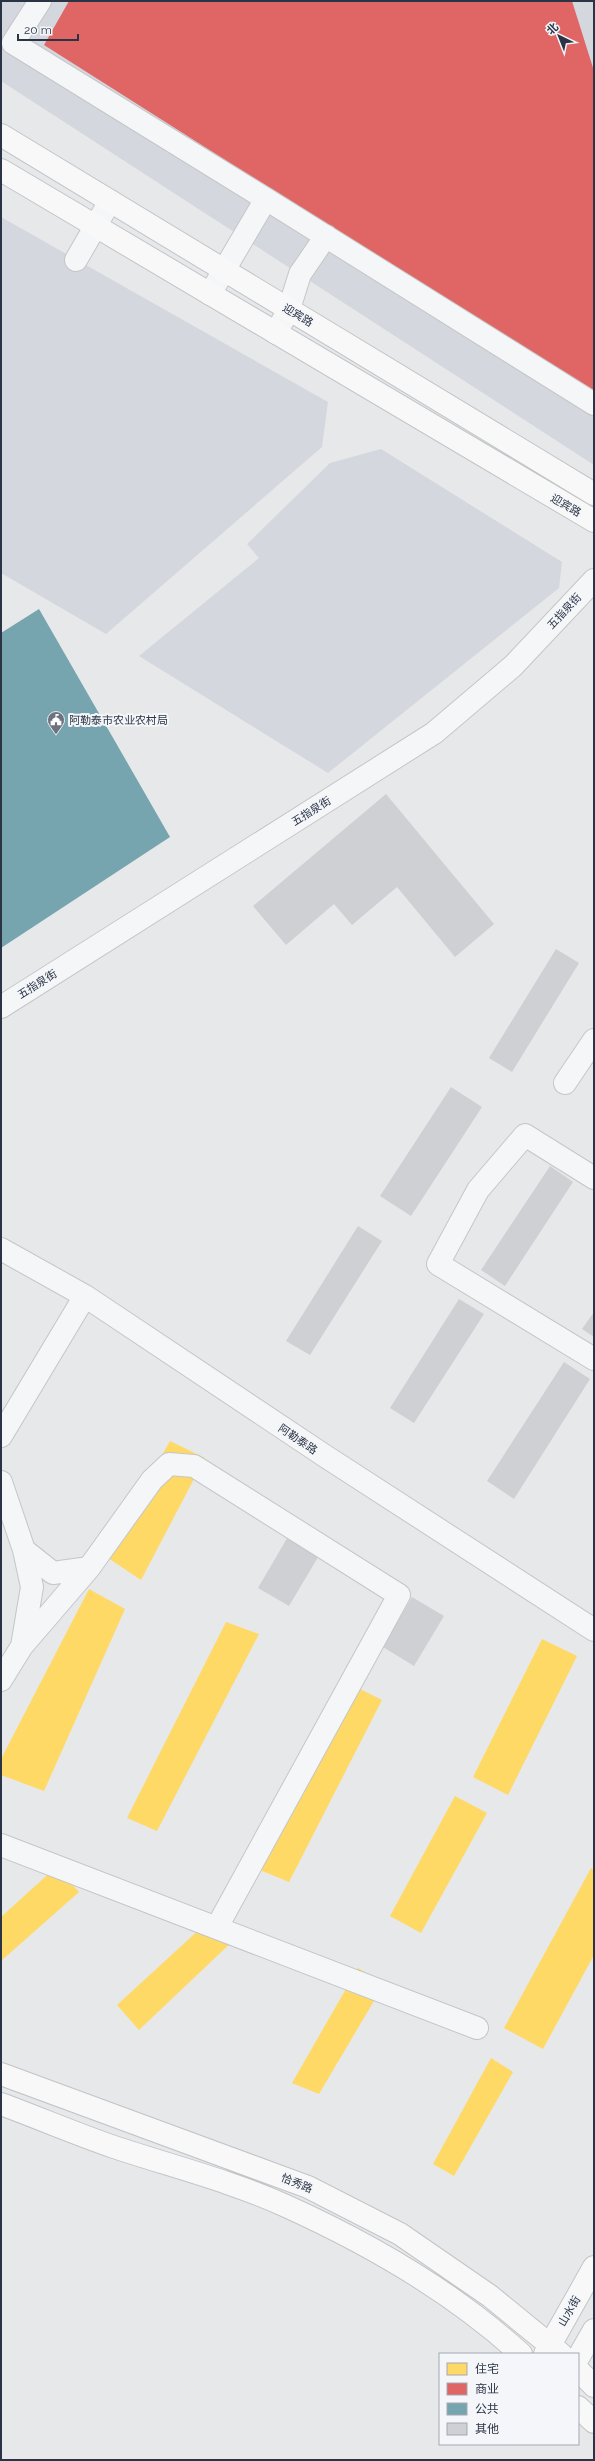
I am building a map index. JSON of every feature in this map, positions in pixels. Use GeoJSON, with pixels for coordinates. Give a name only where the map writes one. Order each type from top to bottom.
{"type":"FeatureCollection","features":[{"type":"Feature","properties":{"kind":"main road","name":"迎宾路"},"geometry":{"type":"LineString","coordinates":[[1,136],[594,494]]}},
{"type":"Feature","properties":{"kind":"main road","name":"迎宾路"},"geometry":{"type":"LineString","coordinates":[[1,170],[594,521]]}},
{"type":"Feature","properties":{"kind":"main road","name":"恰秀路"},"geometry":{"type":"LineString","coordinates":[[1,2074],[308,2187],[400,2234],[490,2296],[552,2351]]}},
{"type":"Feature","properties":{"kind":"main road"},"geometry":{"type":"LineString","coordinates":[[1,2104],[113,2146],[214,2179],[286,2205],[390,2259],[486,2322],[520,2353]]}},
{"type":"Feature","properties":{"kind":"main road","name":"山水街"},"geometry":{"type":"LineString","coordinates":[[552,2351],[594,2268]]}},
{"type":"Feature","properties":{"kind":"main road"},"geometry":{"type":"LineString","coordinates":[[579,2356],[594,2330]]}},
{"type":"Feature","properties":{"kind":"main road"},"geometry":{"type":"LineString","coordinates":[[579,2371],[594,2386]]}},
{"type":"Feature","properties":{"kind":"main road"},"geometry":{"type":"LineString","coordinates":[[579,2408],[594,2422]]}},
{"type":"Feature","properties":{"kind":"street"},"geometry":{"type":"LineString","coordinates":[[40,1],[13,43],[326,236],[594,404]]}},
{"type":"Feature","properties":{"kind":"street"},"geometry":{"type":"LineString","coordinates":[[210,294],[225,271],[266,199]]}},
{"type":"Feature","properties":{"kind":"street"},"geometry":{"type":"LineString","coordinates":[[76,260],[110,202]]}},
{"type":"Feature","properties":{"kind":"street"},"geometry":{"type":"LineString","coordinates":[[276,333],[289,309],[300,274],[326,236]]}},
{"type":"Feature","properties":{"kind":"street","name":"五指泉街"},"geometry":{"type":"LineString","coordinates":[[1,1007],[434,733],[513,666],[594,580]]}},
{"type":"Feature","properties":{"kind":"street"},"geometry":{"type":"LineString","coordinates":[[565,1083],[594,1040]]}},
{"type":"Feature","properties":{"kind":"street"},"geometry":{"type":"LineString","coordinates":[[594,1178],[525,1135],[478,1190],[438,1264],[594,1359]]}},
{"type":"Feature","properties":{"kind":"street","name":"阿勒泰路"},"geometry":{"type":"LineString","coordinates":[[1,1249],[85,1296],[325,1456],[594,1630]]}},
{"type":"Feature","properties":{"kind":"street"},"geometry":{"type":"LineString","coordinates":[[1,1436],[85,1296]]}},
{"type":"Feature","properties":{"kind":"street"},"geometry":{"type":"LineString","coordinates":[[1,1680],[22,1646],[89,1568],[152,1480],[169,1464],[194,1466],[399,1595],[217,1927]]}},
{"type":"Feature","properties":{"kind":"street"},"geometry":{"type":"LineString","coordinates":[[1,1482],[24,1550],[32,1587],[22,1646]]}},
{"type":"Feature","properties":{"kind":"street"},"geometry":{"type":"LineString","coordinates":[[24,1550],[53,1573],[89,1568]]}},
{"type":"Feature","properties":{"kind":"street"},"geometry":{"type":"LineString","coordinates":[[1,1844],[477,2028]]}},
{"type":"Feature","properties":{"kind":"shaded area"},"geometry":{"type":"Polygon","coordinates":[[[1,1],[594,1],[594,465],[1,81],[1,1]]]}},
{"type":"Feature","properties":{"kind":"shaded area"},"geometry":{"type":"Polygon","coordinates":[[[1,217],[328,402],[322,447],[106,634],[1,573],[1,217]]]}},
{"type":"Feature","properties":{"kind":"shaded area"},"geometry":{"type":"Polygon","coordinates":[[[381,449],[562,562],[559,588],[328,773],[139,656],[259,558],[247,544],[330,463],[381,449]]]}},
{"type":"Feature","properties":{"kind":"building: 住宅"},"geometry":{"type":"Polygon","coordinates":[[[170,1441],[205,1458],[141,1580],[105,1556],[170,1441]]]}},
{"type":"Feature","properties":{"kind":"building: 住宅"},"geometry":{"type":"Polygon","coordinates":[[[89,1589],[125,1609],[44,1791],[1,1775],[1,1759],[89,1589]]]}},
{"type":"Feature","properties":{"kind":"building: 住宅"},"geometry":{"type":"Polygon","coordinates":[[[226,1622],[259,1634],[157,1831],[127,1818],[226,1622]]]}},
{"type":"Feature","properties":{"kind":"building: 住宅"},"geometry":{"type":"Polygon","coordinates":[[[542,1639],[577,1656],[508,1795],[473,1777],[542,1639]]]}},
{"type":"Feature","properties":{"kind":"building: 住宅"},"geometry":{"type":"Polygon","coordinates":[[[356,1687],[382,1700],[289,1882],[255,1868],[356,1687]]]}},
{"type":"Feature","properties":{"kind":"building: 住宅"},"geometry":{"type":"Polygon","coordinates":[[[455,1796],[487,1813],[421,1933],[390,1916],[455,1796]]]}},
{"type":"Feature","properties":{"kind":"building: 住宅"},"geometry":{"type":"Polygon","coordinates":[[[56,1867],[79,1892],[1,1961],[1,1917],[56,1867]]]}},
{"type":"Feature","properties":{"kind":"building: 住宅"},"geometry":{"type":"Polygon","coordinates":[[[591,1868],[594,1870],[594,1955],[543,2049],[504,2028],[591,1868]]]}},
{"type":"Feature","properties":{"kind":"building: 住宅"},"geometry":{"type":"Polygon","coordinates":[[[215,1915],[236,1938],[139,2030],[117,2005],[215,1915]]]}},
{"type":"Feature","properties":{"kind":"building: 住宅"},"geometry":{"type":"Polygon","coordinates":[[[358,1968],[384,1984],[319,2094],[292,2083],[358,1968]]]}},
{"type":"Feature","properties":{"kind":"building: 住宅"},"geometry":{"type":"Polygon","coordinates":[[[491,2058],[513,2072],[454,2176],[433,2164],[491,2058]]]}},
{"type":"Feature","properties":{"kind":"building: 商业"},"geometry":{"type":"Polygon","coordinates":[[[69,1],[572,1],[594,71],[594,394],[44,45],[69,1]]]}},
{"type":"Feature","properties":{"kind":"building: 公共","name":"阿勒泰市农业农村局"},"geometry":{"type":"Polygon","coordinates":[[[39,609],[170,837],[1,948],[1,633],[39,609]]]}},
{"type":"Feature","properties":{"kind":"building: 其他"},"geometry":{"type":"Polygon","coordinates":[[[386,794],[494,924],[455,957],[397,887],[352,925],[334,904],[286,945],[253,906],[386,794]]]}},
{"type":"Feature","properties":{"kind":"building: 其他"},"geometry":{"type":"Polygon","coordinates":[[[556,949],[579,963],[512,1072],[489,1058],[556,949]]]}},
{"type":"Feature","properties":{"kind":"building: 其他"},"geometry":{"type":"Polygon","coordinates":[[[451,1087],[482,1107],[411,1216],[380,1196],[451,1087]]]}},
{"type":"Feature","properties":{"kind":"building: 其他"},"geometry":{"type":"Polygon","coordinates":[[[550,1166],[573,1182],[505,1286],[481,1270],[550,1166]]]}},
{"type":"Feature","properties":{"kind":"building: 其他"},"geometry":{"type":"Polygon","coordinates":[[[358,1226],[382,1241],[310,1355],[286,1341],[358,1226]]]}},
{"type":"Feature","properties":{"kind":"building: 其他"},"geometry":{"type":"Polygon","coordinates":[[[459,1299],[484,1314],[414,1423],[390,1408],[459,1299]]]}},
{"type":"Feature","properties":{"kind":"building: 其他"},"geometry":{"type":"Polygon","coordinates":[[[594,1312],[594,1337],[582,1329],[594,1312]]]}},
{"type":"Feature","properties":{"kind":"building: 其他"},"geometry":{"type":"Polygon","coordinates":[[[564,1362],[590,1379],[514,1499],[487,1481],[564,1362]]]}},
{"type":"Feature","properties":{"kind":"building: 其他"},"geometry":{"type":"Polygon","coordinates":[[[293,1528],[324,1547],[289,1606],[258,1588],[293,1528]]]}},
{"type":"Feature","properties":{"kind":"building: 其他"},"geometry":{"type":"Polygon","coordinates":[[[412,1597],[444,1616],[414,1666],[383,1647],[412,1597]]]}},
{"type":"Feature","properties":{"kind":"place","name":"阿勒泰市农业农村局"},"geometry":{"type":"Point","coordinates":[56,735]}}]}
